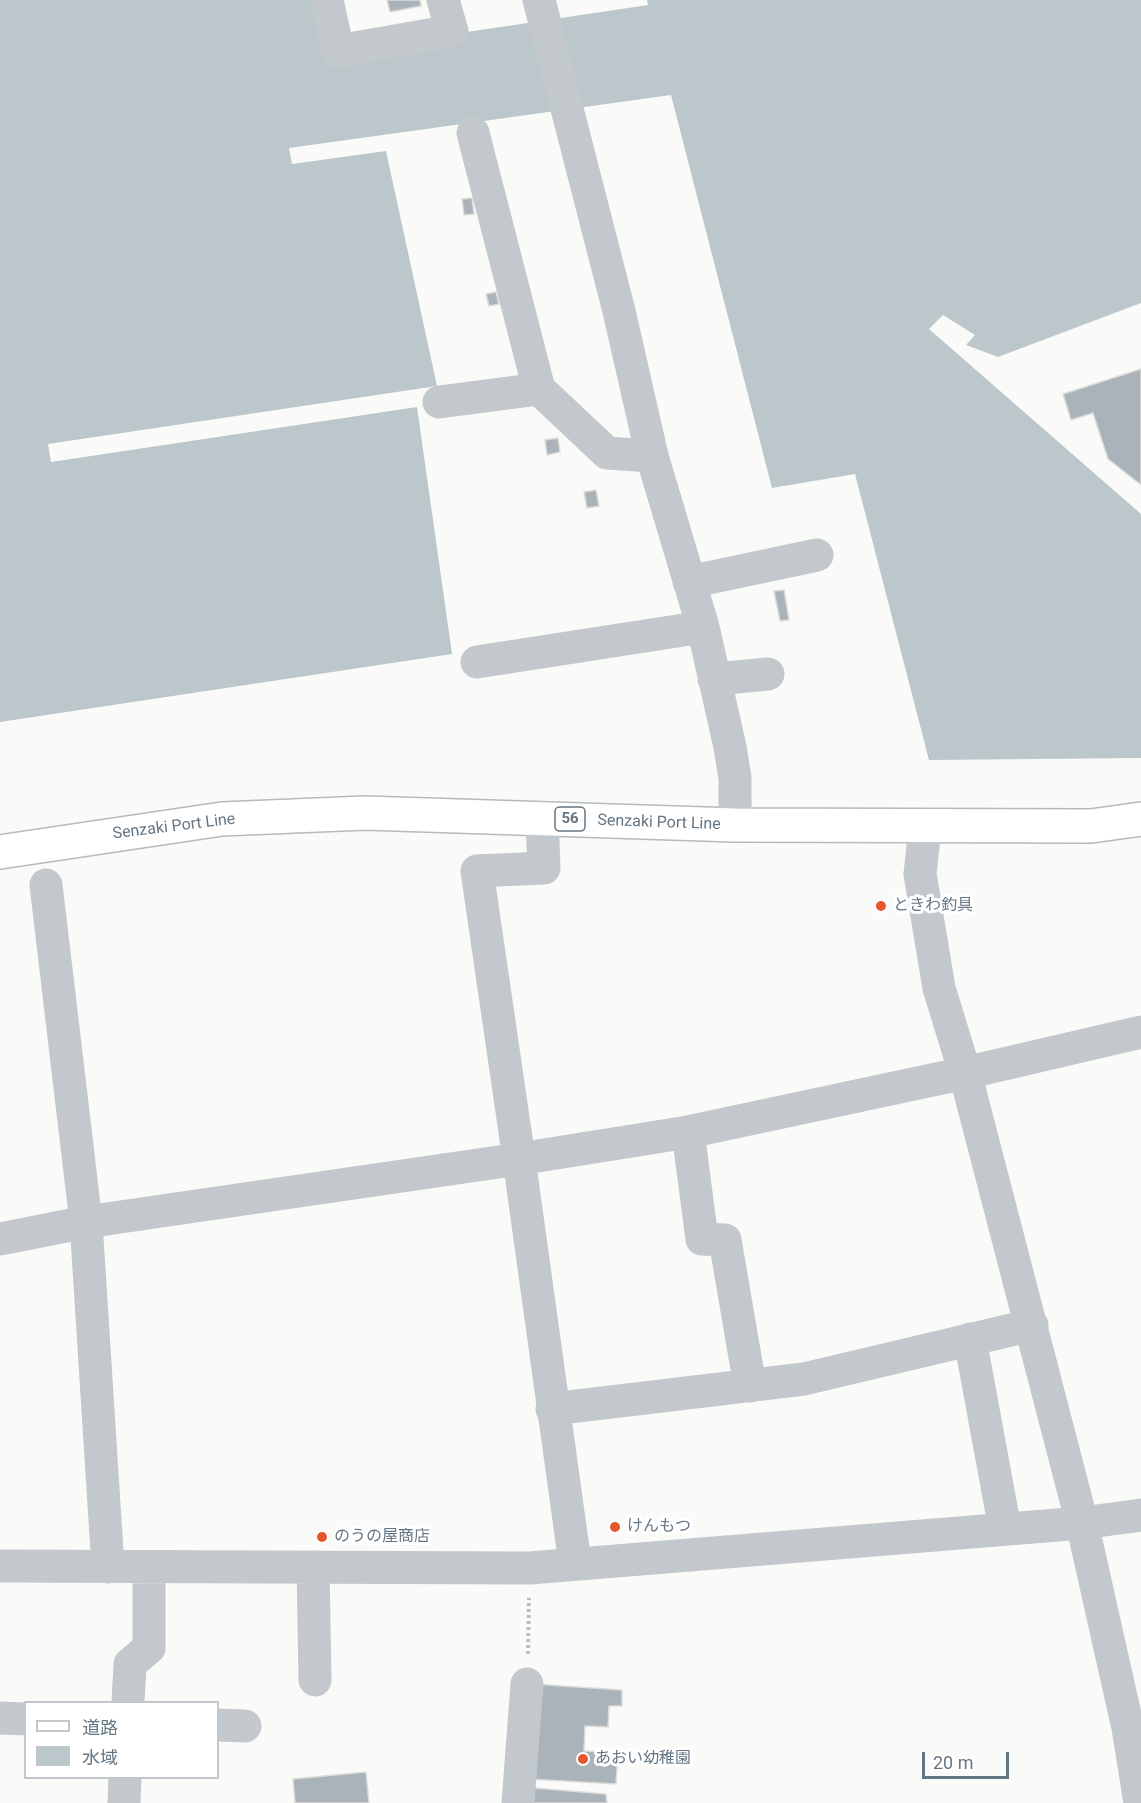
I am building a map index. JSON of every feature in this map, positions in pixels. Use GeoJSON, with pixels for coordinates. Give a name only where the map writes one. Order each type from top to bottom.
{"type":"FeatureCollection","features":[{"type":"Feature","properties":{"kind":"main road","name":"Senzaki Port Line"},"geometry":{"type":"LineString","coordinates":[[0,852],[222,819],[364,813],[735,825],[925,827],[1091,826],[1141,819]]}},
{"type":"Feature","properties":{"kind":"street"},"geometry":{"type":"LineString","coordinates":[[327,0],[338,51],[452,31],[443,0]]}},
{"type":"Feature","properties":{"kind":"street"},"geometry":{"type":"LineString","coordinates":[[540,0],[619,310],[652,456],[702,627],[730,747],[735,778],[735,825]]}},
{"type":"Feature","properties":{"kind":"street"},"geometry":{"type":"LineString","coordinates":[[473,133],[538,389],[607,453],[652,456]]}},
{"type":"Feature","properties":{"kind":"street"},"geometry":{"type":"LineString","coordinates":[[439,402],[538,389]]}},
{"type":"Feature","properties":{"kind":"street"},"geometry":{"type":"LineString","coordinates":[[689,582],[817,555]]}},
{"type":"Feature","properties":{"kind":"street"},"geometry":{"type":"LineString","coordinates":[[477,662],[702,627]]}},
{"type":"Feature","properties":{"kind":"street"},"geometry":{"type":"LineString","coordinates":[[714,679],[768,674]]}},
{"type":"Feature","properties":{"kind":"street"},"geometry":{"type":"LineString","coordinates":[[542,818],[544,868],[477,872],[574,1563]]}},
{"type":"Feature","properties":{"kind":"street"},"geometry":{"type":"LineString","coordinates":[[925,827],[920,874],[939,987],[965,1073],[1082,1523],[1128,1728],[1140,1803]]}},
{"type":"Feature","properties":{"kind":"street"},"geometry":{"type":"LineString","coordinates":[[46,885],[87,1222],[108,1567]]}},
{"type":"Feature","properties":{"kind":"street"},"geometry":{"type":"LineString","coordinates":[[0,1239],[87,1222],[688,1132],[965,1073],[1141,1032]]}},
{"type":"Feature","properties":{"kind":"street"},"geometry":{"type":"LineString","coordinates":[[688,1132],[702,1239],[725,1240],[750,1386]]}},
{"type":"Feature","properties":{"kind":"street"},"geometry":{"type":"LineString","coordinates":[[552,1409],[804,1379],[1032,1325]]}},
{"type":"Feature","properties":{"kind":"street"},"geometry":{"type":"LineString","coordinates":[[970,1339],[1005,1529]]}},
{"type":"Feature","properties":{"kind":"street"},"geometry":{"type":"LineString","coordinates":[[0,1566],[530,1568],[1082,1523],[1141,1515]]}},
{"type":"Feature","properties":{"kind":"street"},"geometry":{"type":"LineString","coordinates":[[128,1701],[130,1664],[149,1648],[149,1567]]}},
{"type":"Feature","properties":{"kind":"street"},"geometry":{"type":"LineString","coordinates":[[313,1568],[315,1680]]}},
{"type":"Feature","properties":{"kind":"street"},"geometry":{"type":"LineString","coordinates":[[518,1803],[527,1684]]}},
{"type":"Feature","properties":{"kind":"street"},"geometry":{"type":"LineString","coordinates":[[0,1718],[24,1719]]}},
{"type":"Feature","properties":{"kind":"street"},"geometry":{"type":"LineString","coordinates":[[124,1803],[125,1779]]}},
{"type":"Feature","properties":{"kind":"path"},"geometry":{"type":"LineString","coordinates":[[527,1684],[530,1568]]}},
{"type":"Feature","properties":{"kind":"water"},"geometry":{"type":"Polygon","coordinates":[[[0,0],[314,0],[326,53],[648,5],[647,0],[1141,0],[1141,303],[998,357],[966,345],[975,335],[943,315],[929,329],[1141,514],[1141,758],[929,760],[855,474],[772,488],[671,95],[289,148],[292,164],[386,151],[437,386],[48,444],[51,462],[417,407],[452,654],[0,722],[0,0]]]}},
{"type":"Feature","properties":{"kind":"building"},"geometry":{"type":"Polygon","coordinates":[[[387,0],[420,0],[421,6],[390,12],[387,0]]]}},
{"type":"Feature","properties":{"kind":"building"},"geometry":{"type":"Polygon","coordinates":[[[472,198],[474,214],[464,215],[462,199],[472,198]]]}},
{"type":"Feature","properties":{"kind":"building"},"geometry":{"type":"Polygon","coordinates":[[[496,292],[499,304],[489,306],[486,294],[496,292]]]}},
{"type":"Feature","properties":{"kind":"building"},"geometry":{"type":"Polygon","coordinates":[[[1141,369],[1141,485],[1108,459],[1093,413],[1071,420],[1063,394],[1141,369]]]}},
{"type":"Feature","properties":{"kind":"building"},"geometry":{"type":"Polygon","coordinates":[[[558,438],[560,452],[547,455],[545,440],[558,438]]]}},
{"type":"Feature","properties":{"kind":"building"},"geometry":{"type":"Polygon","coordinates":[[[596,490],[599,506],[587,508],[584,492],[596,490]]]}},
{"type":"Feature","properties":{"kind":"building"},"geometry":{"type":"Polygon","coordinates":[[[784,590],[789,620],[780,621],[774,591],[784,590]]]}},
{"type":"Feature","properties":{"kind":"building"},"geometry":{"type":"Polygon","coordinates":[[[533,1684],[622,1690],[622,1706],[609,1706],[608,1727],[585,1726],[584,1751],[618,1753],[616,1784],[528,1779],[533,1684]]]}},
{"type":"Feature","properties":{"kind":"building"},"geometry":{"type":"Polygon","coordinates":[[[366,1772],[369,1803],[295,1803],[293,1779],[366,1772]]]}},
{"type":"Feature","properties":{"kind":"building"},"geometry":{"type":"Polygon","coordinates":[[[534,1788],[606,1794],[607,1803],[532,1803],[534,1788]]]}},
{"type":"Feature","properties":{"kind":"place","name":"ときわ釣具"},"geometry":{"type":"Point","coordinates":[881,906]}},
{"type":"Feature","properties":{"kind":"place","name":"けんもつ"},"geometry":{"type":"Point","coordinates":[615,1527]}},
{"type":"Feature","properties":{"kind":"place","name":"のうの屋商店"},"geometry":{"type":"Point","coordinates":[322,1537]}},
{"type":"Feature","properties":{"kind":"place","name":"あおい幼稚園"},"geometry":{"type":"Point","coordinates":[583,1759]}}]}
